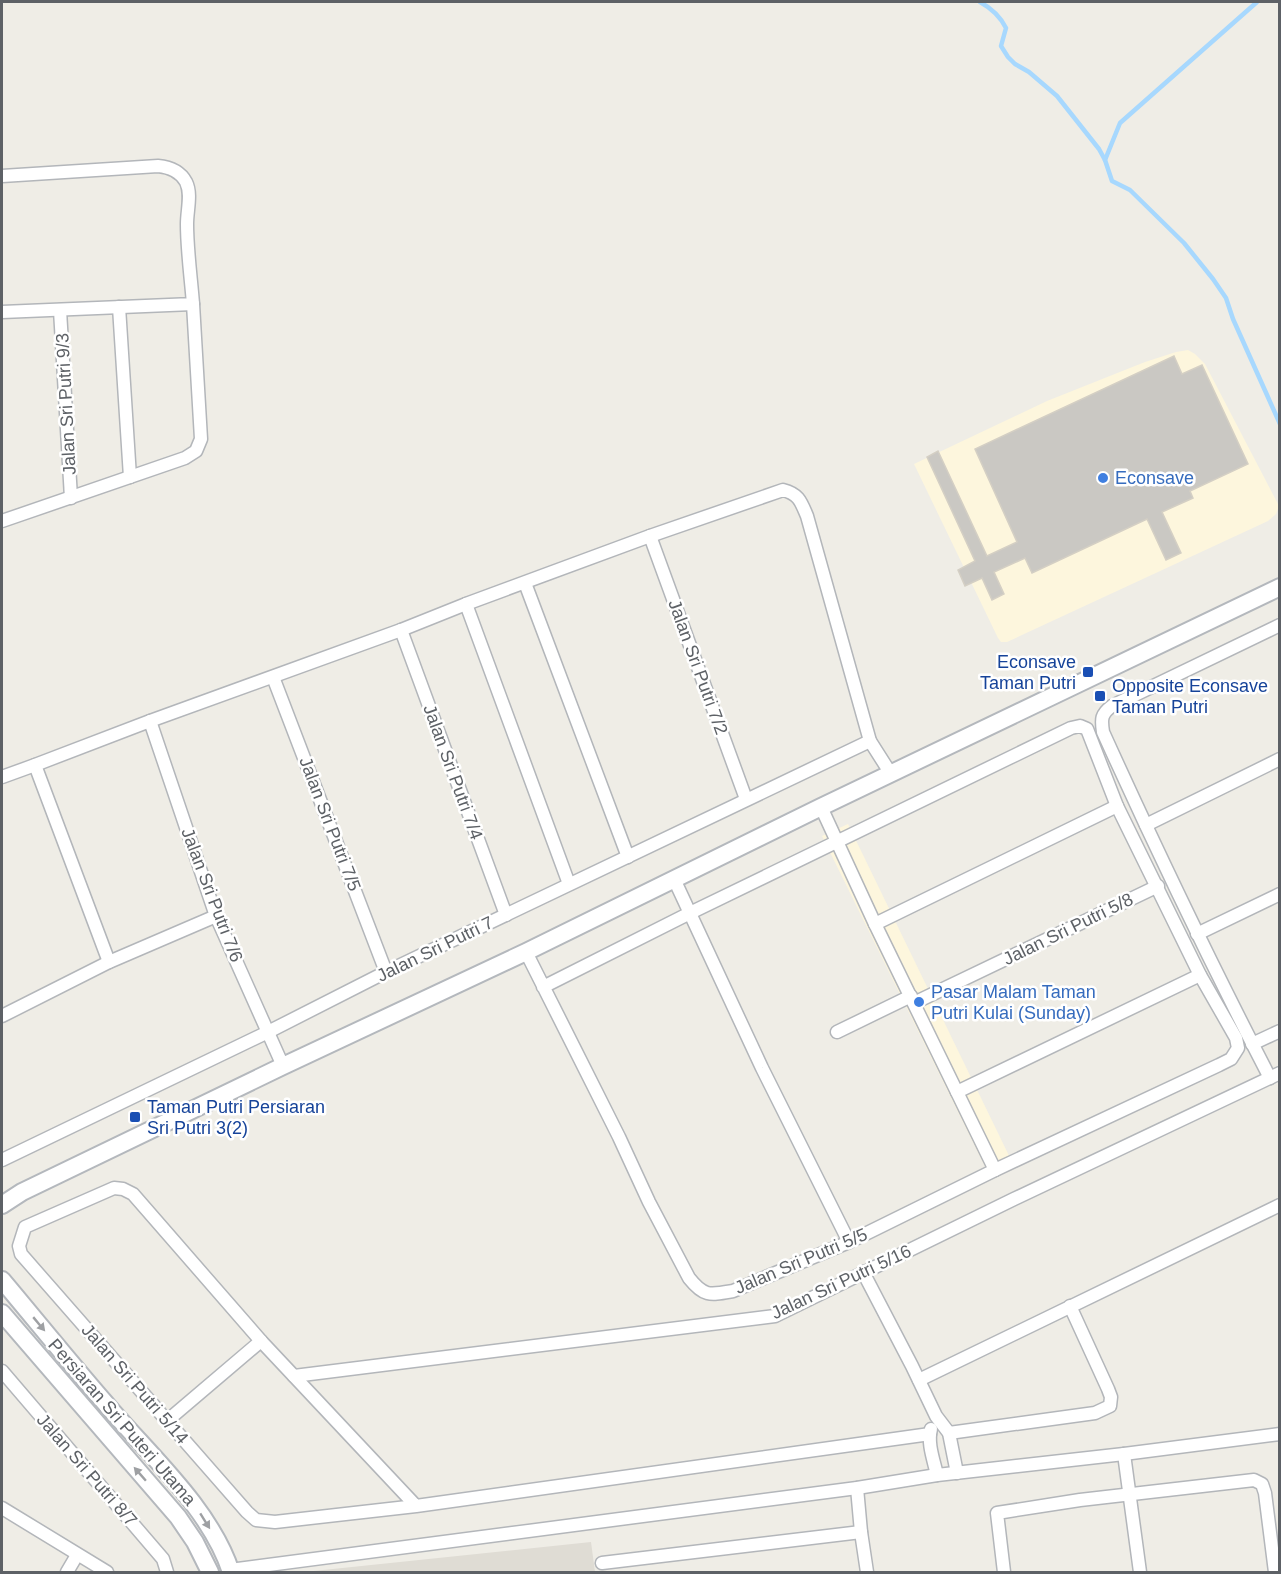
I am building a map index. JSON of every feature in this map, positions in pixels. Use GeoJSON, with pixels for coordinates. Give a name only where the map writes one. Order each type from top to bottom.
{"type":"FeatureCollection","features":[{"type":"Feature","properties":{"kind":"street"},"geometry":{"type":"LineString","coordinates":[[2,176],[158,166],[169,167],[185,181],[189,192],[187,224],[201,439],[196,451],[185,458],[2,521]]}},
{"type":"Feature","properties":{"kind":"street"},"geometry":{"type":"LineString","coordinates":[[2,312],[193,304]]}},
{"type":"Feature","properties":{"kind":"street"},"geometry":{"type":"LineString","coordinates":[[119,307],[130,477]]}},
{"type":"Feature","properties":{"kind":"street","name":"Jalan Sri Putri 9/3"},"geometry":{"type":"LineString","coordinates":[[60,310],[71,498]]}},
{"type":"Feature","properties":{"kind":"street"},"geometry":{"type":"LineString","coordinates":[[2,777],[650,536],[783,490],[792,493],[799,500],[807,516],[870,741],[891,774]]}},
{"type":"Feature","properties":{"kind":"street","name":"Jalan Sri Putri 7/2"},"geometry":{"type":"LineString","coordinates":[[650,536],[746,799]]}},
{"type":"Feature","properties":{"kind":"street"},"geometry":{"type":"LineString","coordinates":[[525,583],[628,857]]}},
{"type":"Feature","properties":{"kind":"street"},"geometry":{"type":"LineString","coordinates":[[2,1205],[22,1192],[526,952],[821,807],[1280,587]]}},
{"type":"Feature","properties":{"kind":"street"},"geometry":{"type":"LineString","coordinates":[[466,604],[568,884]]}},
{"type":"Feature","properties":{"kind":"street"},"geometry":{"type":"LineString","coordinates":[[1275,1076],[1252,1044],[1197,934],[1103,732],[1101,721],[1104,712],[1121,701],[1280,625]]}},
{"type":"Feature","properties":{"kind":"street","name":"Jalan Sri Putri 7/4"},"geometry":{"type":"LineString","coordinates":[[401,630],[506,915]]}},
{"type":"Feature","properties":{"kind":"street","name":"Jalan Sri Putri 7/5"},"geometry":{"type":"LineString","coordinates":[[273,677],[386,972]]}},
{"type":"Feature","properties":{"kind":"street","name":"Jalan Sri Putri 7/6"},"geometry":{"type":"LineString","coordinates":[[150,721],[216,916],[283,1066]]}},
{"type":"Feature","properties":{"kind":"street"},"geometry":{"type":"LineString","coordinates":[[543,987],[837,841],[1071,728],[1080,726],[1087,729],[1117,806],[1200,975],[957,1092]]}},
{"type":"Feature","properties":{"kind":"street","name":"Jalan Sri Putri 7"},"geometry":{"type":"LineString","coordinates":[[2,1160],[568,884],[870,741]]}},
{"type":"Feature","properties":{"kind":"street"},"geometry":{"type":"LineString","coordinates":[[1146,825],[1280,759]]}},
{"type":"Feature","properties":{"kind":"street"},"geometry":{"type":"LineString","coordinates":[[35,765],[109,962]]}},
{"type":"Feature","properties":{"kind":"street"},"geometry":{"type":"LineString","coordinates":[[874,924],[1117,806]]}},
{"type":"Feature","properties":{"kind":"street"},"geometry":{"type":"LineString","coordinates":[[821,807],[874,924],[995,1170]]}},
{"type":"Feature","properties":{"kind":"street"},"geometry":{"type":"LineString","coordinates":[[674,879],[762,1068],[849,1242]]}},
{"type":"Feature","properties":{"kind":"street","name":"Jalan Sri Putri 5/8"},"geometry":{"type":"LineString","coordinates":[[837,1032],[1158,886]]}},
{"type":"Feature","properties":{"kind":"street"},"geometry":{"type":"LineString","coordinates":[[1197,934],[1280,894]]}},
{"type":"Feature","properties":{"kind":"street"},"geometry":{"type":"LineString","coordinates":[[2,1016],[109,962],[216,916]]}},
{"type":"Feature","properties":{"kind":"street","name":"Jalan Sri Putri 5/5"},"geometry":{"type":"LineString","coordinates":[[526,952],[689,1278],[696,1287],[704,1292],[716,1294],[733,1291],[849,1242],[995,1170],[1231,1059],[1238,1048],[1236,1038],[1200,975]]}},
{"type":"Feature","properties":{"kind":"street"},"geometry":{"type":"LineString","coordinates":[[1252,1044],[1280,1031]]}},
{"type":"Feature","properties":{"kind":"street","name":"Jalan Sri Putri 5/16"},"geometry":{"type":"LineString","coordinates":[[294,1376],[775,1316],[1275,1076]]}},
{"type":"Feature","properties":{"kind":"street","name":"Jalan Sri Putri 5/14"},"geometry":{"type":"LineString","coordinates":[[261,1341],[133,1194],[123,1189],[114,1188],[25,1227],[19,1246],[21,1254],[256,1520],[275,1522],[416,1506]]}},
{"type":"Feature","properties":{"kind":"street"},"geometry":{"type":"LineString","coordinates":[[919,1380],[1280,1205]]}},
{"type":"Feature","properties":{"kind":"street"},"geometry":{"type":"LineString","coordinates":[[863,1272],[936,1416],[949,1433],[957,1473]]}},
{"type":"Feature","properties":{"kind":"street","name":"Persiaran Sri Puteri Utama"},"geometry":{"type":"LineString","coordinates":[[2,1280],[195,1505],[217,1541],[230,1571]]}},
{"type":"Feature","properties":{"kind":"street"},"geometry":{"type":"LineString","coordinates":[[949,1433],[1095,1413],[1110,1406],[1111,1397],[1108,1389],[1070,1306]]}},
{"type":"Feature","properties":{"kind":"street","name":"Persiaran Sri Puteri Utama"},"geometry":{"type":"LineString","coordinates":[[2,1313],[178,1517],[195,1542],[210,1572]]}},
{"type":"Feature","properties":{"kind":"street"},"geometry":{"type":"LineString","coordinates":[[168,1420],[261,1341],[416,1506],[930,1434]]}},
{"type":"Feature","properties":{"kind":"street","name":"Jalan Sri Putri 8/7"},"geometry":{"type":"LineString","coordinates":[[4,1379],[163,1559],[167,1572]]}},
{"type":"Feature","properties":{"kind":"street"},"geometry":{"type":"LineString","coordinates":[[936,1416],[930,1434],[938,1475]]}},
{"type":"Feature","properties":{"kind":"street"},"geometry":{"type":"LineString","coordinates":[[195,1542],[230,1571],[857,1488],[938,1475],[1280,1434]]}},
{"type":"Feature","properties":{"kind":"street"},"geometry":{"type":"LineString","coordinates":[[1124,1454],[1140,1572]]}},
{"type":"Feature","properties":{"kind":"street"},"geometry":{"type":"LineString","coordinates":[[1004,1572],[997,1513],[1071,1501],[1254,1480],[1262,1484],[1265,1493],[1275,1572]]}},
{"type":"Feature","properties":{"kind":"street"},"geometry":{"type":"LineString","coordinates":[[857,1488],[867,1572]]}},
{"type":"Feature","properties":{"kind":"street"},"geometry":{"type":"LineString","coordinates":[[2,1508],[107,1572]]}},
{"type":"Feature","properties":{"kind":"street"},"geometry":{"type":"LineString","coordinates":[[602,1563],[861,1532]]}},
{"type":"Feature","properties":{"kind":"street"},"geometry":{"type":"LineString","coordinates":[[67,1572],[77,1555]]}},
{"type":"Feature","properties":{"kind":"shaded area"},"geometry":{"type":"Polygon","coordinates":[[[1188,350],[1205,364],[1279,506],[1276,514],[1268,521],[1007,642],[1001,642],[914,464],[1047,401],[1145,362],[1188,350]]]}},
{"type":"Feature","properties":{"kind":"shaded area","name":"Pasar Malam Taman Putri Kulai (Sunday)"},"geometry":{"type":"Polygon","coordinates":[[[848,824],[1015,1168],[991,1179],[822,836],[848,824]]]}},
{"type":"Feature","properties":{"kind":"shaded area"},"geometry":{"type":"Polygon","coordinates":[[[591,1542],[595,1572],[304,1572],[591,1542]]]}},
{"type":"Feature","properties":{"kind":"building","name":"Econsave"},"geometry":{"type":"Polygon","coordinates":[[[1174,356],[1182,374],[1202,365],[1248,464],[1190,491],[1193,498],[1162,512],[1181,553],[1166,560],[1147,519],[1032,573],[1025,558],[994,572],[1004,594],[992,600],[982,578],[965,586],[958,570],[975,561],[927,457],[938,451],[987,556],[1017,542],[975,449],[1174,356]]]}},
{"type":"Feature","properties":{"kind":"waterway"},"geometry":{"type":"LineString","coordinates":[[980,2],[995,13],[1006,28],[1001,46],[1008,57],[1057,96],[1099,149],[1112,181],[1130,190],[1184,243],[1213,279],[1226,298],[1233,319],[1280,424]]}},
{"type":"Feature","properties":{"kind":"waterway"},"geometry":{"type":"LineString","coordinates":[[1105,160],[1120,123],[1257,2]]}},
{"type":"Feature","properties":{"kind":"place","name":"Econsave"},"geometry":{"type":"Point","coordinates":[1103,478]}},
{"type":"Feature","properties":{"kind":"place","name":"Econsave Taman Putri"},"geometry":{"type":"Point","coordinates":[1088,672]}},
{"type":"Feature","properties":{"kind":"place","name":"Opposite Econsave Taman Putri"},"geometry":{"type":"Point","coordinates":[1100,696]}},
{"type":"Feature","properties":{"kind":"place","name":"Pasar Malam Taman Putri Kulai (Sunday)"},"geometry":{"type":"Point","coordinates":[919,1002]}},
{"type":"Feature","properties":{"kind":"place","name":"Taman Putri Persiaran Sri Putri 3(2)"},"geometry":{"type":"Point","coordinates":[135,1117]}}]}
